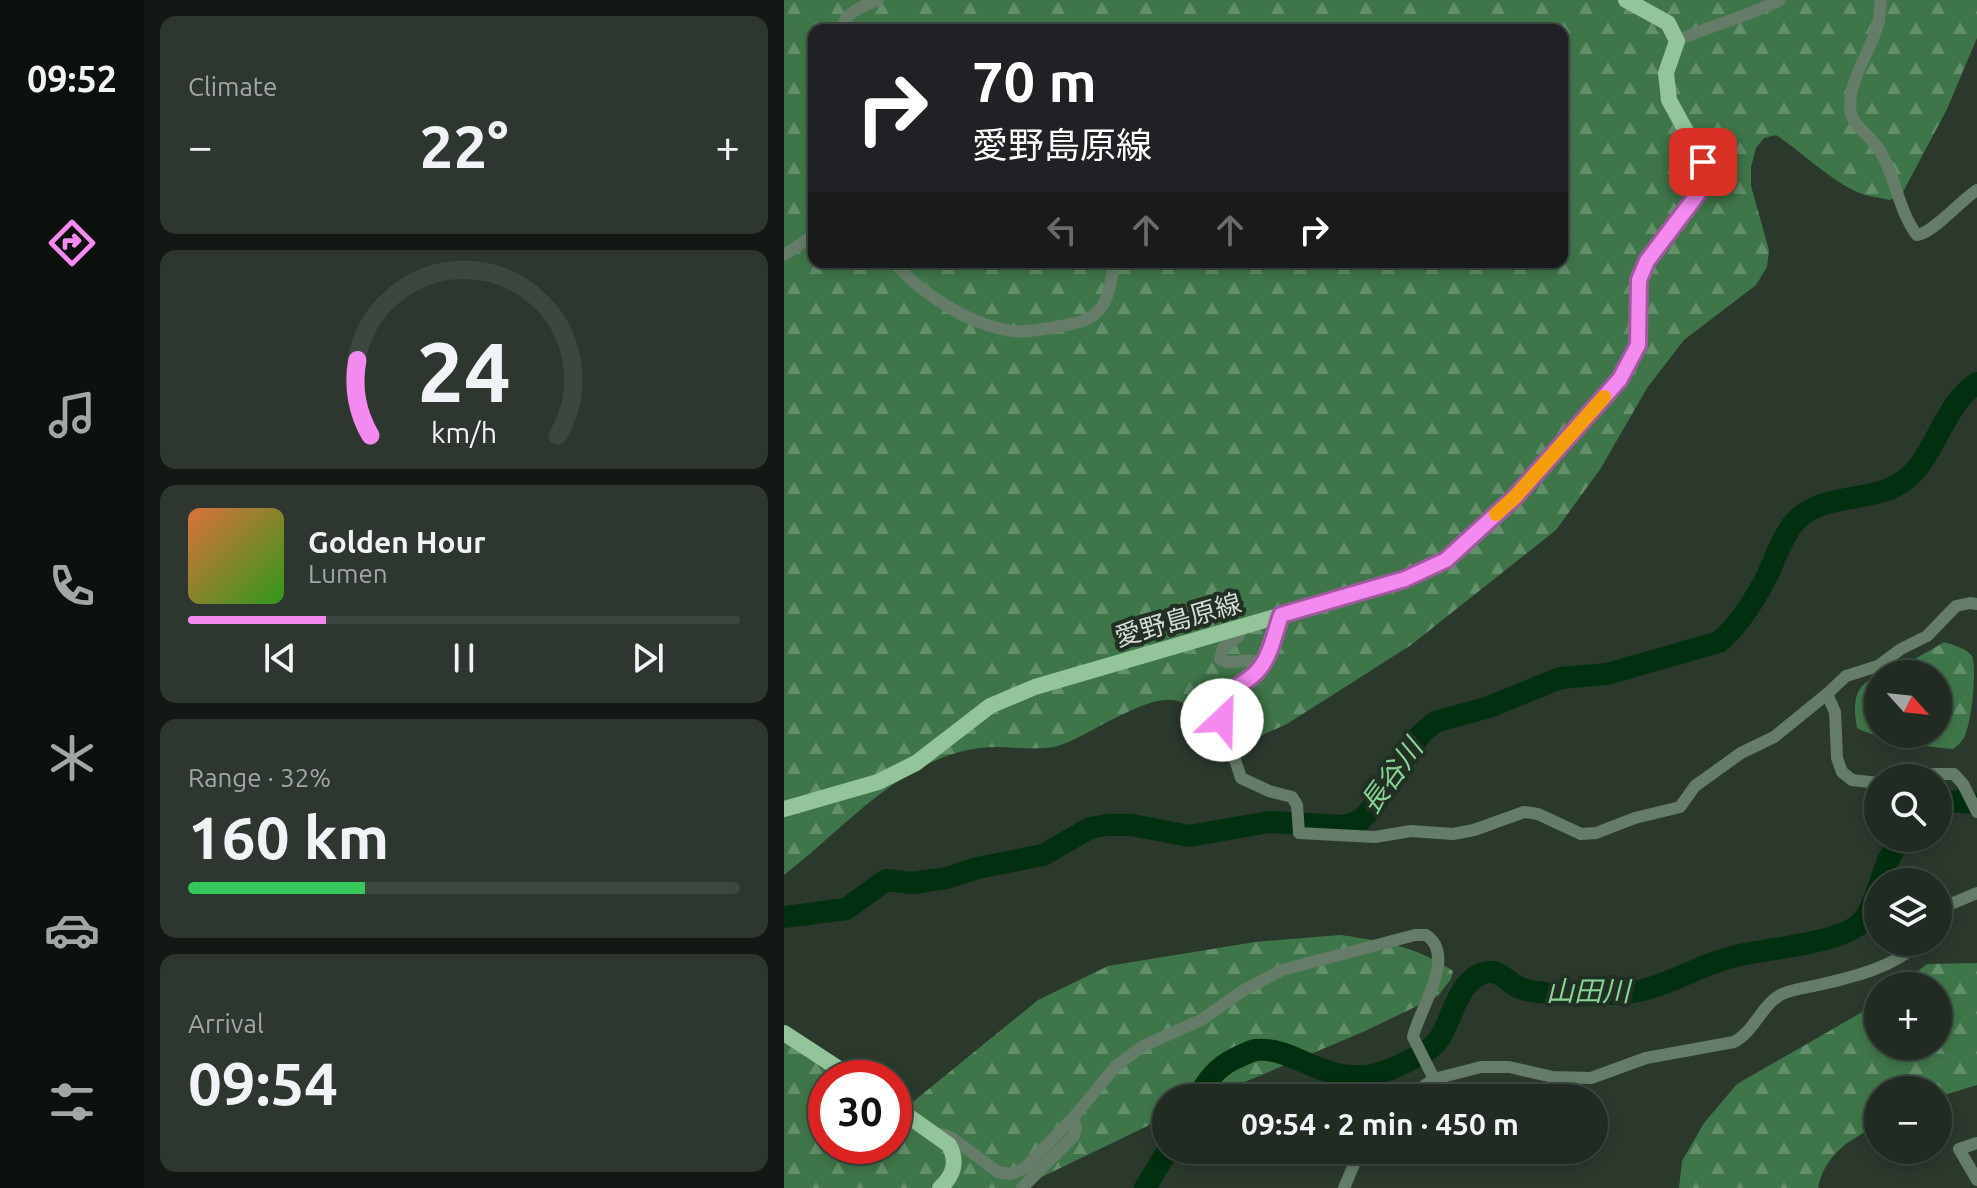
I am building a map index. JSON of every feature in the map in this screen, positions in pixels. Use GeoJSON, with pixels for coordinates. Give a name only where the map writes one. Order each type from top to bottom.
{"type":"FeatureCollection","features":[{"type":"Feature","properties":{"kind":"main road"},"geometry":{"type":"LineString","coordinates":[[1626,0],[1668,23],[1677,41]]}},
{"type":"Feature","properties":{"kind":"main road","name":"愛野島原線"},"geometry":{"type":"LineString","coordinates":[[784,809],[878,782],[916,763],[990,706],[1035,687],[1405,579],[1446,560],[1515,497],[1620,379],[1638,345],[1639,280],[1647,261],[1697,195],[1703,180],[1703,162],[1669,100],[1666,73],[1677,41]]}},
{"type":"Feature","properties":{"kind":"main road"},"geometry":{"type":"LineString","coordinates":[[784,1033],[825,1060]]}},
{"type":"Feature","properties":{"kind":"main road"},"geometry":{"type":"LineString","coordinates":[[912,1118],[937,1134],[954,1154],[952,1173],[940,1188]]}},
{"type":"Feature","properties":{"kind":"street"},"geometry":{"type":"LineString","coordinates":[[843,24],[845,18],[856,9],[878,0]]}},
{"type":"Feature","properties":{"kind":"street"},"geometry":{"type":"LineString","coordinates":[[1677,41],[1708,26],[1758,11],[1780,0]]}},
{"type":"Feature","properties":{"kind":"street"},"geometry":{"type":"LineString","coordinates":[[1881,0],[1878,25],[1858,74],[1850,107],[1855,124],[1875,142],[1884,158],[1907,222],[1917,235],[1926,234],[1960,201],[1977,190]]}},
{"type":"Feature","properties":{"kind":"street"},"geometry":{"type":"LineString","coordinates":[[784,255],[808,239]]}},
{"type":"Feature","properties":{"kind":"street"},"geometry":{"type":"LineString","coordinates":[[899,268],[914,284],[958,311],[988,325],[1025,332],[1075,324],[1100,309],[1107,296],[1114,268]]}},
{"type":"Feature","properties":{"kind":"street"},"geometry":{"type":"LineString","coordinates":[[1281,615],[1260,668],[1223,697],[1220,710],[1241,778],[1269,791],[1292,797],[1297,805],[1298,824],[1304,835],[1325,832],[1375,837],[1411,831],[1453,834],[1524,812],[1538,814],[1581,834],[1596,833],[1635,818],[1680,807],[1695,786],[1741,753],[1774,737],[1846,676],[1878,666],[1901,649],[1927,636],[1956,606],[1977,604]]}},
{"type":"Feature","properties":{"kind":"street"},"geometry":{"type":"LineString","coordinates":[[1245,625],[1239,636],[1223,648],[1220,659],[1233,662],[1252,659],[1259,663],[1260,668]]}},
{"type":"Feature","properties":{"kind":"street"},"geometry":{"type":"LineString","coordinates":[[1827,694],[1835,712],[1837,758],[1842,772],[1852,780],[1864,781]]}},
{"type":"Feature","properties":{"kind":"street"},"geometry":{"type":"LineString","coordinates":[[1952,774],[1963,784],[1973,806]]}},
{"type":"Feature","properties":{"kind":"street"},"geometry":{"type":"LineString","coordinates":[[1952,903],[1977,893]]}},
{"type":"Feature","properties":{"kind":"street"},"geometry":{"type":"LineString","coordinates":[[937,1134],[952,1138],[998,1172],[1011,1174],[1025,1168],[1073,1118],[1116,1066],[1143,1046],[1201,1020],[1256,983],[1282,970],[1415,935],[1426,935],[1437,948],[1438,966],[1427,1006],[1413,1037],[1434,1079]]}},
{"type":"Feature","properties":{"kind":"street"},"geometry":{"type":"LineString","coordinates":[[1427,1084],[1434,1079],[1481,1067],[1509,1067],[1553,1077],[1591,1078],[1646,1058],[1734,1042],[1744,1036],[1767,1007],[1785,992],[1886,965],[1904,956]]}},
{"type":"Feature","properties":{"kind":"street"},"geometry":{"type":"LineString","coordinates":[[1022,1188],[1074,1136],[1076,1128],[1073,1118]]}},
{"type":"Feature","properties":{"kind":"street"},"geometry":{"type":"LineString","coordinates":[[1977,1143],[1959,1149],[1977,1180]]}},
{"type":"Feature","properties":{"kind":"street"},"geometry":{"type":"LineString","coordinates":[[1344,1188],[1354,1164]]}},
{"type":"Feature","properties":{"kind":"green space"},"geometry":{"type":"Polygon","coordinates":[[[784,0],[1977,0],[1977,38],[1947,109],[1903,192],[1890,200],[1854,191],[1776,135],[1764,138],[1756,148],[1751,167],[1751,186],[1769,250],[1767,267],[1756,285],[1684,340],[1647,388],[1601,468],[1556,530],[1411,645],[1287,724],[1240,745],[1208,743],[1187,706],[1174,700],[1159,701],[1140,706],[1053,747],[989,747],[951,754],[899,780],[784,875],[784,0]]]}},
{"type":"Feature","properties":{"kind":"green space"},"geometry":{"type":"Polygon","coordinates":[[[1944,642],[1972,656],[1974,672],[1968,728],[1953,749],[1942,748],[1952,748],[1952,660],[1912,660],[1944,642]]]}},
{"type":"Feature","properties":{"kind":"green space"},"geometry":{"type":"Polygon","coordinates":[[[1864,684],[1864,731],[1857,728],[1855,714],[1855,702],[1864,684]]]}},
{"type":"Feature","properties":{"kind":"green space"},"geometry":{"type":"Polygon","coordinates":[[[1340,935],[1412,950],[1453,971],[1451,979],[1438,996],[1240,1084],[1152,1084],[1152,1124],[1019,1188],[784,1188],[784,1035],[829,1060],[808,1060],[808,1164],[912,1164],[912,1102],[1038,1000],[1108,966],[1255,942],[1340,935]]]}},
{"type":"Feature","properties":{"kind":"green space"},"geometry":{"type":"Polygon","coordinates":[[[1977,963],[1977,1085],[1952,1093],[1952,1076],[1864,1076],[1864,1132],[1832,1157],[1818,1188],[1679,1188],[1682,1161],[1704,1123],[1737,1084],[1864,1011],[1864,1060],[1952,1060],[1952,972],[1917,972],[1927,964],[1977,963]]]}},
{"type":"Feature","properties":{"kind":"waterway","name":"長谷川"},"geometry":{"type":"LineString","coordinates":[[784,917],[846,909],[886,880],[912,883],[947,878],[977,868],[1043,855],[1090,828],[1132,825],[1189,836],[1269,822],[1343,826],[1360,821],[1374,806],[1421,734],[1435,722],[1489,707],[1560,678],[1607,674],[1719,642],[1751,604],[1793,524],[1818,506],[1878,493],[1905,480],[1925,458],[1956,404],[1977,383]]}},
{"type":"Feature","properties":{"kind":"waterway","name":"山田川"},"geometry":{"type":"LineString","coordinates":[[1952,802],[1977,804]]}},
{"type":"Feature","properties":{"kind":"waterway","name":"山田川"},"geometry":{"type":"LineString","coordinates":[[1885,868],[1893,852]]}},
{"type":"Feature","properties":{"kind":"waterway","name":"山田川"},"geometry":{"type":"LineString","coordinates":[[1206,1084],[1222,1066],[1256,1050],[1283,1053],[1324,1070],[1354,1076],[1372,1075],[1397,1066],[1425,1052],[1437,1042],[1462,991],[1478,975],[1489,972],[1501,975],[1527,990],[1577,994],[1628,993],[1660,985],[1736,956],[1843,934],[1864,918]]}},
{"type":"Feature","properties":{"kind":"waterway","name":"山田川"},"geometry":{"type":"LineString","coordinates":[[1145,1188],[1160,1164]]}},
{"type":"Feature","properties":{"kind":"slow traffic"},"geometry":{"type":"LineString","coordinates":[[1496,514],[1515,497],[1604,397]]}},
{"type":"Feature","properties":{"kind":"route"},"geometry":{"type":"LineString","coordinates":[[1222,720],[1220,710],[1223,697],[1253,676],[1265,661],[1281,615],[1405,579],[1446,560],[1515,497],[1620,379],[1638,345],[1639,280],[1647,261],[1697,195],[1703,180],[1703,162]]}}]}
